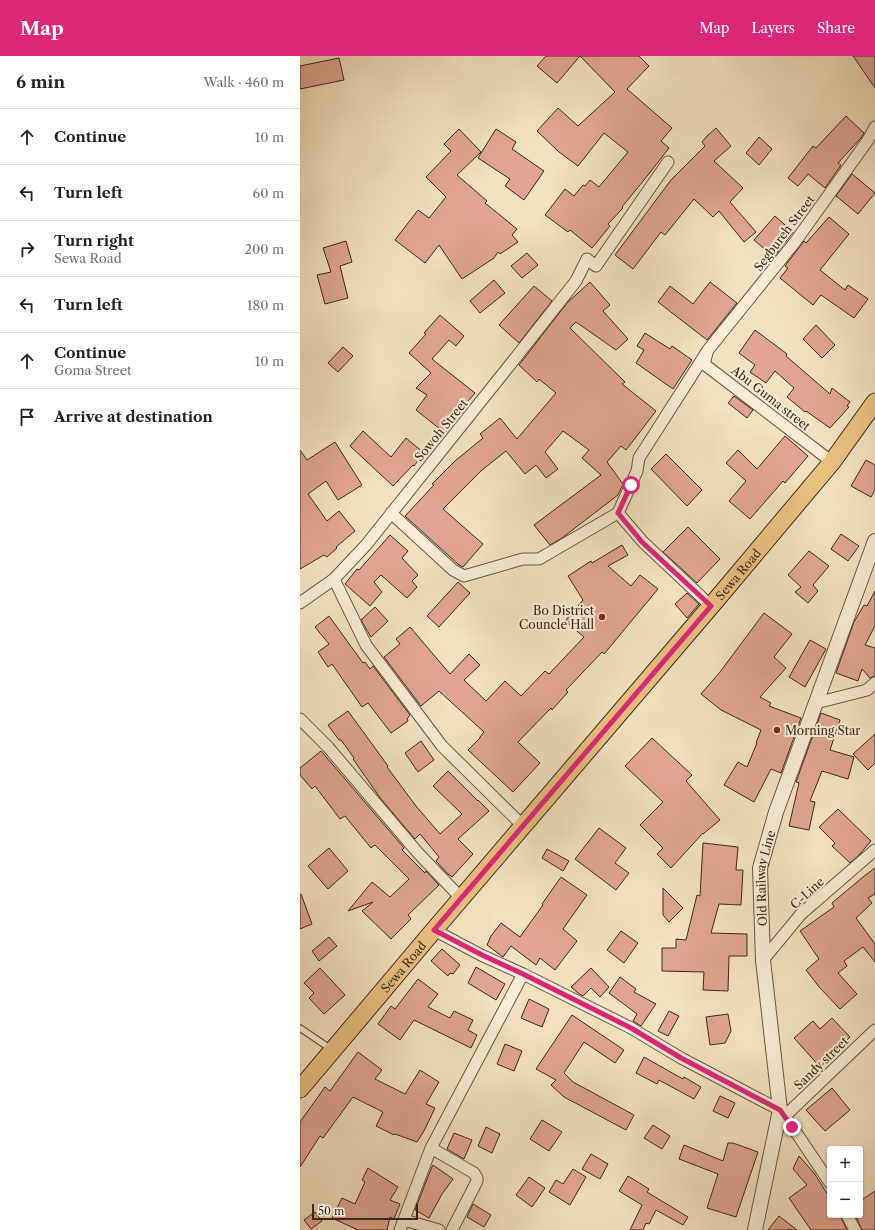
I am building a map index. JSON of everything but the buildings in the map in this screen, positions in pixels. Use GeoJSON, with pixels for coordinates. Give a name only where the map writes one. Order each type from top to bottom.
{"type":"FeatureCollection","features":[{"type":"Feature","properties":{"kind":"main road","name":"Sewa Road"},"geometry":{"type":"LineString","coordinates":[[300,1089],[832,462],[875,402]]}},
{"type":"Feature","properties":{"kind":"street","name":"Segbureh Street"},"geometry":{"type":"LineString","coordinates":[[618,513],[637,471],[640,458],[708,350],[795,242],[875,128]]}},
{"type":"Feature","properties":{"kind":"street","name":"Sowoh Street"},"geometry":{"type":"LineString","coordinates":[[300,603],[334,579],[366,545],[576,281],[588,260],[596,266],[668,162]]}},
{"type":"Feature","properties":{"kind":"street","name":"Abu Guma street"},"geometry":{"type":"LineString","coordinates":[[708,350],[704,364],[832,462]]}},
{"type":"Feature","properties":{"kind":"street"},"geometry":{"type":"LineString","coordinates":[[392,513],[453,570],[464,576],[523,559],[539,559],[618,513],[642,542],[711,606]]}},
{"type":"Feature","properties":{"kind":"street","name":"Old Railway Line"},"geometry":{"type":"LineString","coordinates":[[755,1230],[782,1113],[763,960],[760,868],[776,812],[875,541]]}},
{"type":"Feature","properties":{"kind":"street"},"geometry":{"type":"LineString","coordinates":[[334,579],[366,645],[442,746],[523,826]]}},
{"type":"Feature","properties":{"kind":"street"},"geometry":{"type":"LineString","coordinates":[[816,703],[867,690],[875,683]]}},
{"type":"Feature","properties":{"kind":"street"},"geometry":{"type":"LineString","coordinates":[[300,719],[328,747],[418,853],[461,898]]}},
{"type":"Feature","properties":{"kind":"street","name":"C-Line"},"geometry":{"type":"LineString","coordinates":[[763,960],[801,914],[875,850]]}},
{"type":"Feature","properties":{"kind":"street"},"geometry":{"type":"LineString","coordinates":[[434,930],[631,1028],[681,1058],[782,1113],[829,1182]]}},
{"type":"Feature","properties":{"kind":"street"},"geometry":{"type":"LineString","coordinates":[[439,1230],[402,1225],[431,1148],[523,974]]}},
{"type":"Feature","properties":{"kind":"street","name":"Sandy street"},"geometry":{"type":"LineString","coordinates":[[782,1113],[875,1030]]}},
{"type":"Feature","properties":{"kind":"street"},"geometry":{"type":"LineString","coordinates":[[431,1148],[474,1173],[477,1178],[478,1182],[452,1230]]}},
{"type":"Feature","properties":{"kind":"street"},"geometry":{"type":"LineString","coordinates":[[849,1218],[855,1230]]}},
{"type":"Feature","properties":{"kind":"lane"},"geometry":{"type":"LineString","coordinates":[[300,1028],[333,1051]]}},
{"type":"Feature","properties":{"kind":"place","name":"Bo District Councle Hall"},"geometry":{"type":"Point","coordinates":[602,617]}},
{"type":"Feature","properties":{"kind":"place","name":"Morning Star"},"geometry":{"type":"Point","coordinates":[777,730]}},
{"type":"Feature","properties":{"kind":"route"},"geometry":{"type":"LineString","coordinates":[[631,485],[618,513],[642,542],[711,606],[434,930],[482,955],[602,1012],[681,1058],[780,1110],[792,1127]]}}]}
